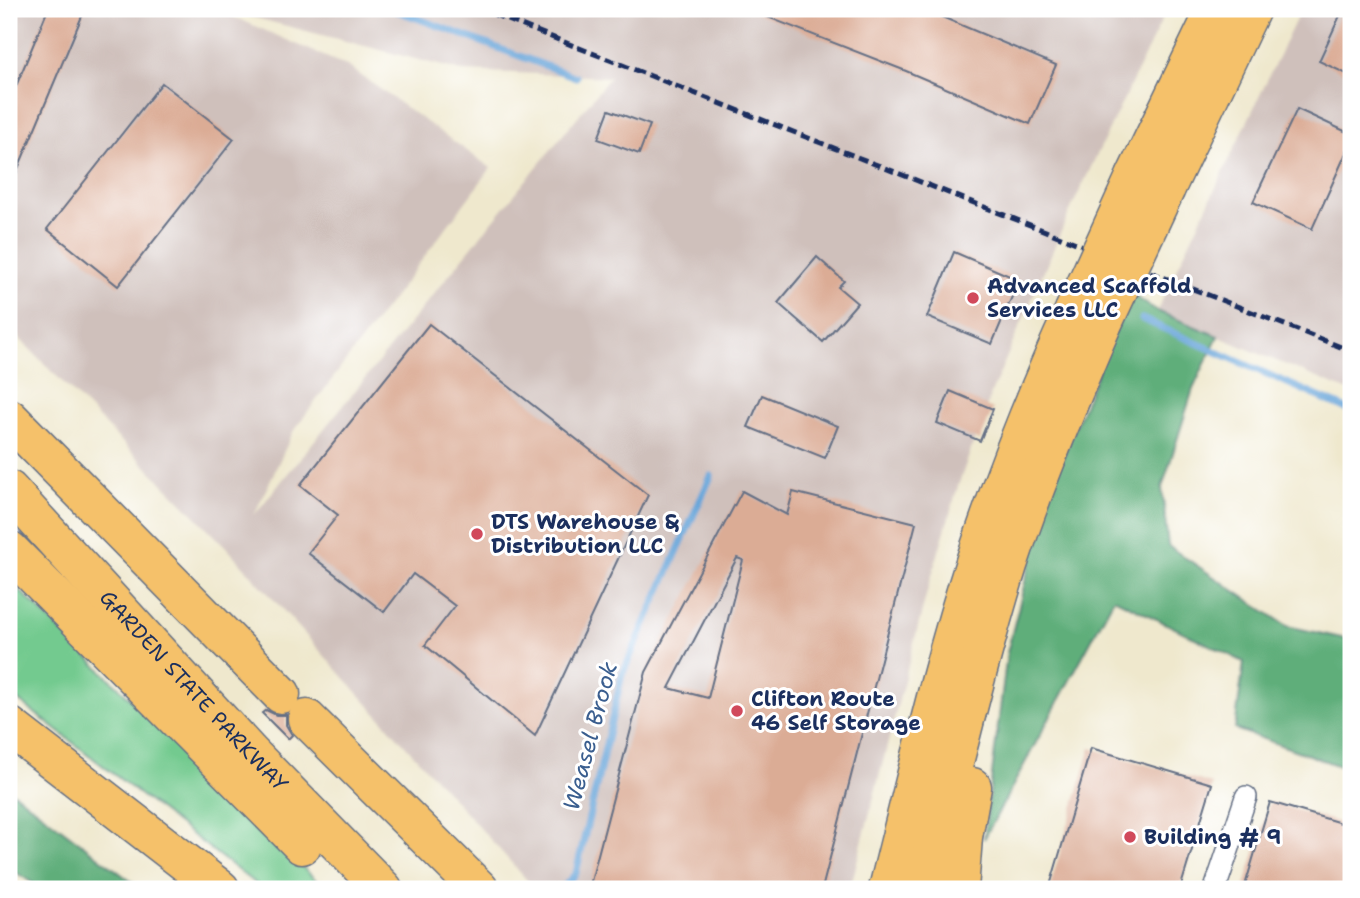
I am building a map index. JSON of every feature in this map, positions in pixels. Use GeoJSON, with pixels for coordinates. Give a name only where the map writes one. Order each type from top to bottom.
{"type":"FeatureCollection","features":[{"type":"Feature","properties":{"kind":"highway"},"geometry":{"type":"LineString","coordinates":[[888,889],[956,624],[1021,435],[1088,317],[1151,181],[1216,9]]}},
{"type":"Feature","properties":{"kind":"highway"},"geometry":{"type":"LineString","coordinates":[[1151,181],[1251,9]]}},
{"type":"Feature","properties":{"kind":"highway"},"geometry":{"type":"LineString","coordinates":[[922,889],[983,651],[1008,565],[1055,432],[1088,317]]}},
{"type":"Feature","properties":{"kind":"highway"},"geometry":{"type":"LineString","coordinates":[[9,418],[294,707],[480,889]]}},
{"type":"Feature","properties":{"kind":"highway","name":"GARDEN STATE PARKWAY"},"geometry":{"type":"LineString","coordinates":[[9,490],[249,752],[383,889]]}},
{"type":"Feature","properties":{"kind":"highway"},"geometry":{"type":"LineString","coordinates":[[9,550],[346,889]]}},
{"type":"Feature","properties":{"kind":"highway"},"geometry":{"type":"LineString","coordinates":[[959,889],[963,837],[1008,565]]}},
{"type":"Feature","properties":{"kind":"highway"},"geometry":{"type":"LineString","coordinates":[[9,726],[220,889]]}},
{"type":"Feature","properties":{"kind":"highway"},"geometry":{"type":"LineString","coordinates":[[9,746],[102,799]]}},
{"type":"Feature","properties":{"kind":"street"},"geometry":{"type":"LineString","coordinates":[[1215,889],[1247,797]]}},
{"type":"Feature","properties":{"kind":"shaded area"},"geometry":{"type":"Polygon","coordinates":[[[9,9],[216,9],[349,67],[491,168],[294,430],[254,515],[610,77],[462,71],[220,9],[1167,9],[1069,213],[992,391],[958,486],[927,592],[850,889],[535,889],[227,548],[9,328],[9,9]]]}},
{"type":"Feature","properties":{"kind":"shaded area"},"geometry":{"type":"Polygon","coordinates":[[[1301,9],[1351,9],[1351,392],[1157,311],[1301,9]]]}},
{"type":"Feature","properties":{"kind":"green space"},"geometry":{"type":"Polygon","coordinates":[[[1130,293],[1157,311],[1218,336],[1193,389],[1162,488],[1168,546],[1287,626],[1351,640],[1351,770],[1235,729],[1244,662],[1114,598],[984,839],[1007,653],[1047,495],[1130,293]]]}},
{"type":"Feature","properties":{"kind":"green space"},"geometry":{"type":"Polygon","coordinates":[[[9,580],[325,889],[262,889],[9,693],[9,580]]]}},
{"type":"Feature","properties":{"kind":"green space"},"geometry":{"type":"Polygon","coordinates":[[[9,790],[141,889],[42,889],[9,868],[9,790]]]}},
{"type":"Feature","properties":{"kind":"building"},"geometry":{"type":"Polygon","coordinates":[[[48,9],[85,9],[9,190],[9,103],[48,9]]]}},
{"type":"Feature","properties":{"kind":"building"},"geometry":{"type":"Polygon","coordinates":[[[747,9],[923,9],[1056,65],[1030,124],[906,71],[747,9]]]}},
{"type":"Feature","properties":{"kind":"building"},"geometry":{"type":"Polygon","coordinates":[[[1343,9],[1351,9],[1351,76],[1319,61],[1343,9]]]}},
{"type":"Feature","properties":{"kind":"building"},"geometry":{"type":"Polygon","coordinates":[[[162,83],[234,139],[118,286],[47,229],[162,83]]]}},
{"type":"Feature","properties":{"kind":"building"},"geometry":{"type":"Polygon","coordinates":[[[1297,109],[1351,134],[1351,142],[1312,229],[1253,202],[1297,109]]]}},
{"type":"Feature","properties":{"kind":"building"},"geometry":{"type":"Polygon","coordinates":[[[609,110],[650,125],[639,154],[598,139],[609,110]]]}},
{"type":"Feature","properties":{"kind":"building","name":"Advanced Scaffold Services LLC"},"geometry":{"type":"Polygon","coordinates":[[[954,252],[1019,280],[992,344],[927,317],[954,252]]]}},
{"type":"Feature","properties":{"kind":"building"},"geometry":{"type":"Polygon","coordinates":[[[817,257],[844,281],[838,287],[857,303],[823,342],[778,303],[817,257]]]}},
{"type":"Feature","properties":{"kind":"building","name":"DTS Warehouse & Distribution LLC"},"geometry":{"type":"Polygon","coordinates":[[[429,324],[648,495],[535,736],[425,645],[455,606],[413,574],[384,612],[308,553],[338,515],[300,485],[429,324]]]}},
{"type":"Feature","properties":{"kind":"building"},"geometry":{"type":"Polygon","coordinates":[[[950,391],[993,409],[980,441],[937,423],[950,391]]]}},
{"type":"Feature","properties":{"kind":"building"},"geometry":{"type":"Polygon","coordinates":[[[762,395],[838,426],[825,458],[748,427],[762,395]]]}},
{"type":"Feature","properties":{"kind":"building"},"geometry":{"type":"Polygon","coordinates":[[[742,491],[787,515],[793,492],[916,523],[822,889],[589,889],[646,672],[742,491]],[[737,558],[669,688],[708,698],[743,560],[737,558]]]}},
{"type":"Feature","properties":{"kind":"building"},"geometry":{"type":"Polygon","coordinates":[[[266,710],[276,715],[286,715],[286,725],[292,735],[288,739],[262,713],[266,710]]]}},
{"type":"Feature","properties":{"kind":"building","name":"Building # 9"},"geometry":{"type":"Polygon","coordinates":[[[1091,748],[1212,784],[1180,889],[1049,889],[1091,748]]]}},
{"type":"Feature","properties":{"kind":"building"},"geometry":{"type":"Polygon","coordinates":[[[1270,802],[1351,826],[1351,889],[1244,889],[1270,802]]]}},
{"type":"Feature","properties":{"kind":"waterway"},"geometry":{"type":"LineString","coordinates":[[392,9],[576,77]]}},
{"type":"Feature","properties":{"kind":"waterway","name":"Weasel Brook"},"geometry":{"type":"LineString","coordinates":[[1142,319],[1351,411]]}},
{"type":"Feature","properties":{"kind":"waterway","name":"Weasel Brook"},"geometry":{"type":"LineString","coordinates":[[562,889],[576,873],[622,675],[711,476]]}},
{"type":"Feature","properties":{"kind":"railway"},"geometry":{"type":"LineString","coordinates":[[480,9],[1351,351]]}},
{"type":"Feature","properties":{"kind":"place","name":"Advanced Scaffold Services LLC"},"geometry":{"type":"Point","coordinates":[973,298]}},
{"type":"Feature","properties":{"kind":"place","name":"DTS Warehouse & Distribution LLC"},"geometry":{"type":"Point","coordinates":[477,534]}},
{"type":"Feature","properties":{"kind":"place","name":"Clifton Route 46 Self Storage"},"geometry":{"type":"Point","coordinates":[737,711]}},
{"type":"Feature","properties":{"kind":"place","name":"Building # 9"},"geometry":{"type":"Point","coordinates":[1130,837]}}]}
